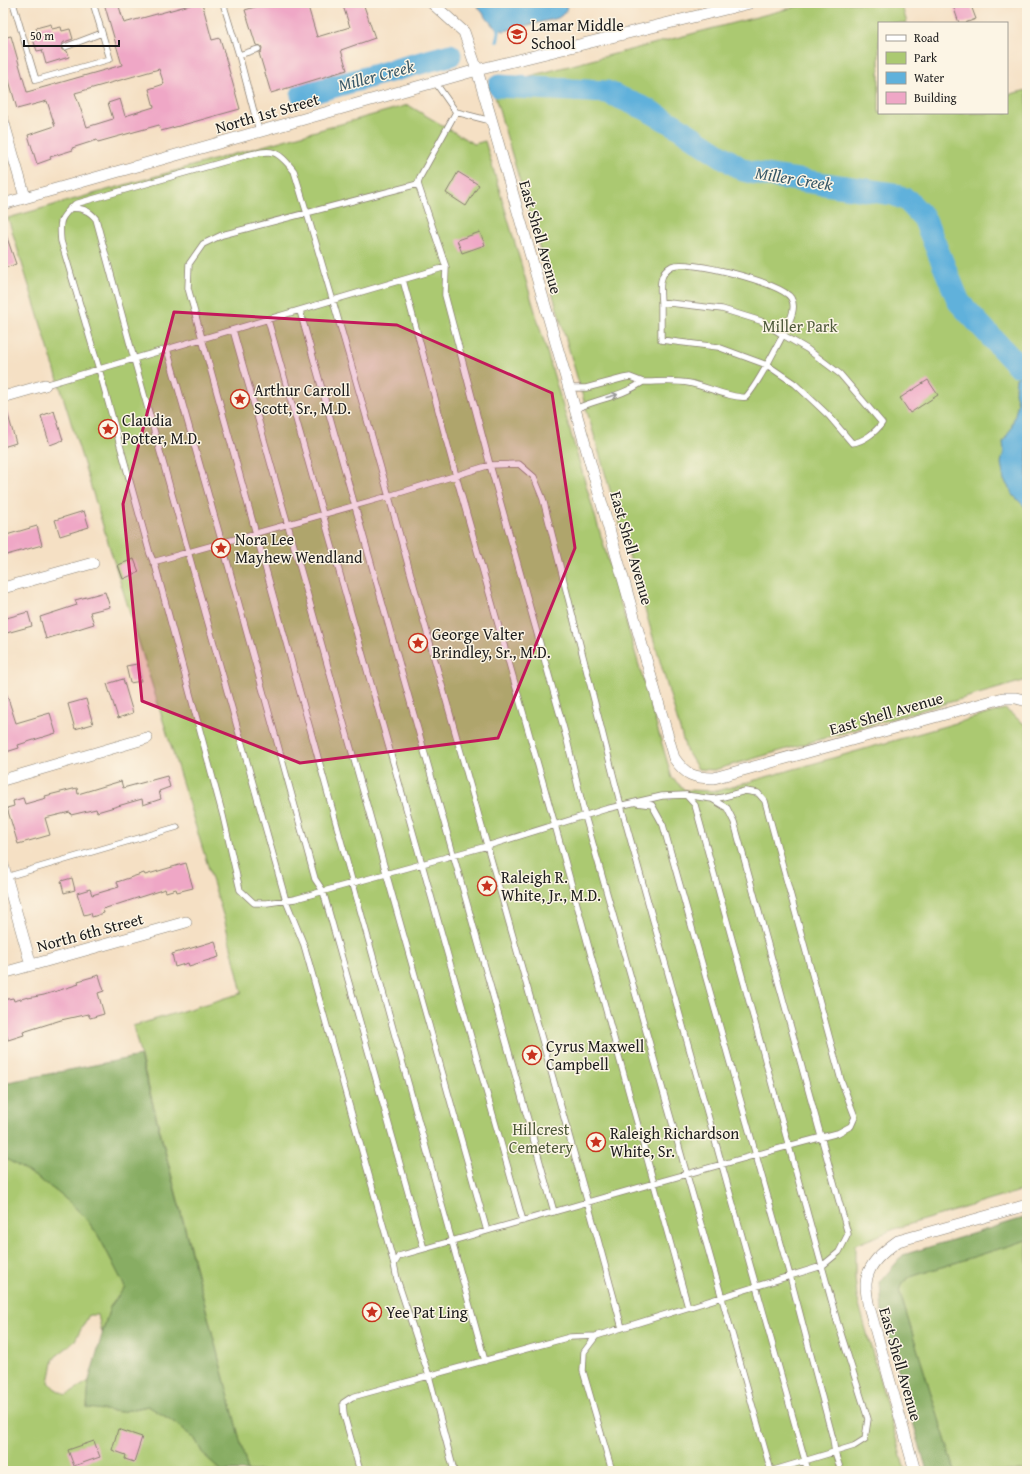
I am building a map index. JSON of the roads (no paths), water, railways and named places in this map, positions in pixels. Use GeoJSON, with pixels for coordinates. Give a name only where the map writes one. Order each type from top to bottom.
{"type":"FeatureCollection","features":[{"type":"Feature","properties":{"kind":"street","name":"East Shell Avenue"},"geometry":{"type":"LineString","coordinates":[[432,3],[464,32],[477,70],[674,758],[683,770],[698,778],[714,778],[1003,698],[1016,698],[1027,701]]}},
{"type":"Feature","properties":{"kind":"street","name":"North 1st Street"},"geometry":{"type":"LineString","coordinates":[[3,204],[477,70],[750,3]]}},
{"type":"Feature","properties":{"kind":"street"},"geometry":{"type":"LineString","coordinates":[[3,120],[26,197]]}},
{"type":"Feature","properties":{"kind":"street"},"geometry":{"type":"LineString","coordinates":[[3,397],[45,385]]}},
{"type":"Feature","properties":{"kind":"street"},"geometry":{"type":"LineString","coordinates":[[3,588],[94,563]]}},
{"type":"Feature","properties":{"kind":"street"},"geometry":{"type":"LineString","coordinates":[[3,780],[146,738]]}},
{"type":"Feature","properties":{"kind":"street"},"geometry":{"type":"LineString","coordinates":[[3,865],[31,965]]}},
{"type":"Feature","properties":{"kind":"street","name":"North 6th Street"},"geometry":{"type":"LineString","coordinates":[[3,973],[186,922]]}},
{"type":"Feature","properties":{"kind":"street","name":"East Shell Avenue"},"geometry":{"type":"LineString","coordinates":[[915,1471],[868,1303],[866,1283],[873,1266],[881,1254],[898,1241],[1027,1205]]}},
{"type":"Feature","properties":{"kind":"lane"},"geometry":{"type":"LineString","coordinates":[[13,3],[36,80],[110,59],[93,3]]}},
{"type":"Feature","properties":{"kind":"lane"},"geometry":{"type":"LineString","coordinates":[[224,3],[259,131]]}},
{"type":"Feature","properties":{"kind":"lane"},"geometry":{"type":"LineString","coordinates":[[65,47],[102,34]]}},
{"type":"Feature","properties":{"kind":"lane"},"geometry":{"type":"LineString","coordinates":[[239,54],[258,49]]}},
{"type":"Feature","properties":{"kind":"lane"},"geometry":{"type":"LineString","coordinates":[[435,82],[456,112],[492,121]]}},
{"type":"Feature","properties":{"kind":"lane"},"geometry":{"type":"LineString","coordinates":[[456,112],[420,177],[418,184],[446,267],[445,294],[490,465],[567,740],[585,816],[771,1471],[835,1453],[854,1446],[865,1439],[868,1419],[837,1321],[695,805],[685,795]]}},
{"type":"Feature","properties":{"kind":"lane"},"geometry":{"type":"LineString","coordinates":[[394,1264],[399,1256],[588,1203],[686,1175],[756,1156],[821,1137],[838,1133],[851,1126],[855,1117],[841,1080],[765,801],[758,793],[745,791],[712,799],[685,795],[662,796],[585,816],[487,846],[386,874],[286,900],[267,903],[254,903],[240,890],[221,809],[156,568],[150,554],[99,369],[61,241],[59,226],[63,214],[75,204],[248,155],[268,151],[282,156],[294,170],[334,301],[487,846],[588,1203],[622,1328]]}},
{"type":"Feature","properties":{"kind":"lane"},"geometry":{"type":"LineString","coordinates":[[418,184],[222,235],[203,244],[189,264],[188,288],[485,1361]]}},
{"type":"Feature","properties":{"kind":"lane"},"geometry":{"type":"LineString","coordinates":[[70,208],[80,208],[91,212],[96,219],[286,900],[304,944],[394,1264],[397,1280],[428,1376],[454,1471]]}},
{"type":"Feature","properties":{"kind":"lane"},"geometry":{"type":"LineString","coordinates":[[569,388],[586,388],[630,377],[643,382],[670,381],[689,383],[735,397],[746,397],[750,392],[766,364],[783,335],[794,305],[792,298],[786,291],[744,276],[682,264],[672,266],[661,278],[661,302],[661,340],[718,347],[766,364],[795,384],[829,416],[852,443],[858,443],[878,430],[882,423],[840,374],[807,349],[783,335],[761,321],[722,309],[661,302]]}},
{"type":"Feature","properties":{"kind":"lane"},"geometry":{"type":"LineString","coordinates":[[45,385],[446,267]]}},
{"type":"Feature","properties":{"kind":"lane"},"geometry":{"type":"LineString","coordinates":[[403,280],[456,476],[555,825],[688,1307]]}},
{"type":"Feature","properties":{"kind":"lane"},"geometry":{"type":"LineString","coordinates":[[300,311],[554,1212]]}},
{"type":"Feature","properties":{"kind":"lane"},"geometry":{"type":"LineString","coordinates":[[268,320],[523,1221]]}},
{"type":"Feature","properties":{"kind":"lane"},"geometry":{"type":"LineString","coordinates":[[233,330],[487,1231]]}},
{"type":"Feature","properties":{"kind":"lane"},"geometry":{"type":"LineString","coordinates":[[167,350],[315,879],[323,891],[424,1249]]}},
{"type":"Feature","properties":{"kind":"lane"},"geometry":{"type":"LineString","coordinates":[[575,409],[591,402],[633,389],[643,382]]}},
{"type":"Feature","properties":{"kind":"lane"},"geometry":{"type":"LineString","coordinates":[[153,562],[355,506],[490,465],[519,464],[534,477],[543,499],[621,806],[808,1471]]}},
{"type":"Feature","properties":{"kind":"lane"},"geometry":{"type":"LineString","coordinates":[[360,1471],[344,1415],[343,1404],[352,1397],[570,1337],[596,1336],[822,1266],[839,1252],[848,1234],[734,822],[727,808],[712,799]]}},
{"type":"Feature","properties":{"kind":"lane"},"geometry":{"type":"LineString","coordinates":[[632,803],[652,805],[663,825],[790,1276],[833,1439],[835,1453],[841,1471]]}},
{"type":"Feature","properties":{"kind":"lane"},"geometry":{"type":"LineString","coordinates":[[6,877],[177,827]]}},
{"type":"Feature","properties":{"kind":"lane"},"geometry":{"type":"LineString","coordinates":[[596,1336],[584,1352],[583,1371],[612,1471]]}},
{"type":"Feature","properties":{"kind":"water"},"geometry":{"type":"Polygon","coordinates":[[[475,3],[567,3],[566,12],[558,18],[504,31],[493,26],[475,3]]]}},
{"type":"Feature","properties":{"kind":"water"},"geometry":{"type":"Polygon","coordinates":[[[1027,371],[1027,509],[1014,496],[1004,480],[1001,463],[1004,451],[1003,442],[1011,429],[1018,403],[1015,393],[1016,378],[1027,371]]]}},
{"type":"Feature","properties":{"kind":"waterway"},"geometry":{"type":"LineString","coordinates":[[497,41],[500,24]]}},
{"type":"Feature","properties":{"kind":"waterway","name":"Miller Creek"},"geometry":{"type":"LineString","coordinates":[[302,95],[450,55]]}},
{"type":"Feature","properties":{"kind":"waterway","name":"Miller Creek"},"geometry":{"type":"LineString","coordinates":[[499,86],[607,92],[646,109],[676,126],[743,170],[764,175],[893,194],[907,200],[924,218],[959,302],[1017,365]]}},
{"type":"Feature","properties":{"kind":"place","name":"Lamar Middle School"},"geometry":{"type":"Point","coordinates":[517,34]}},
{"type":"Feature","properties":{"kind":"place","name":"Arthur Carroll Scott, Sr., M.D."},"geometry":{"type":"Point","coordinates":[240,399]}},
{"type":"Feature","properties":{"kind":"place","name":"Claudia Potter, M.D."},"geometry":{"type":"Point","coordinates":[108,429]}},
{"type":"Feature","properties":{"kind":"place","name":"Nora Lee Mayhew Wendland"},"geometry":{"type":"Point","coordinates":[221,548]}},
{"type":"Feature","properties":{"kind":"place","name":"George Valter Brindley, Sr., M.D."},"geometry":{"type":"Point","coordinates":[418,643]}},
{"type":"Feature","properties":{"kind":"place","name":"Raleigh R. White, Jr., M.D."},"geometry":{"type":"Point","coordinates":[487,886]}},
{"type":"Feature","properties":{"kind":"place","name":"Cyrus Maxwell Campbell"},"geometry":{"type":"Point","coordinates":[532,1055]}},
{"type":"Feature","properties":{"kind":"place","name":"Raleigh Richardson White, Sr."},"geometry":{"type":"Point","coordinates":[596,1142]}},
{"type":"Feature","properties":{"kind":"place","name":"Yee Pat Ling"},"geometry":{"type":"Point","coordinates":[372,1312]}},
{"type":"Feature","properties":{"kind":"park label","name":"Miller Park"},"geometry":{"type":"Point","coordinates":[800,326]}},
{"type":"Feature","properties":{"kind":"park label","name":"Hillcrest Cemetery"},"geometry":{"type":"Point","coordinates":[541,1138]}}]}
